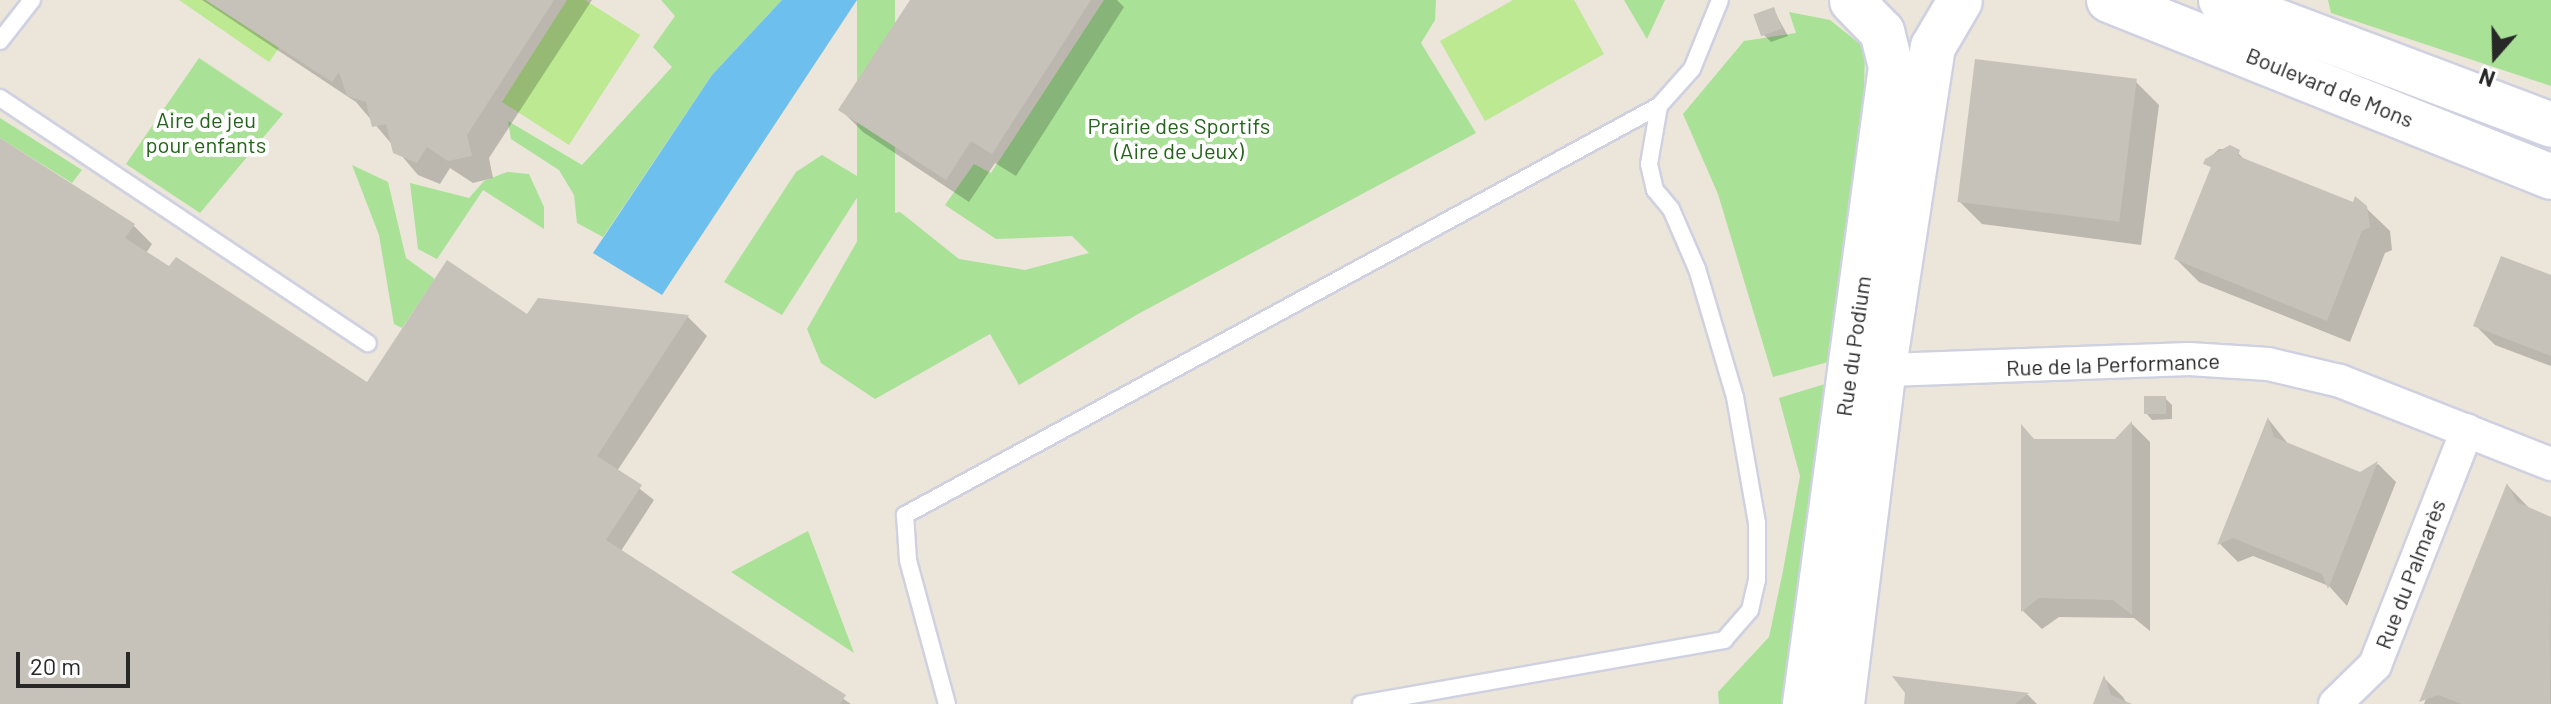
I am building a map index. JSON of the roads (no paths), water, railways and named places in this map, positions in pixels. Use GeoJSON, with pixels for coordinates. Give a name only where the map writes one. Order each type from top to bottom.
{"type":"FeatureCollection","features":[{"type":"Feature","properties":{"kind":"street"},"geometry":{"type":"LineString","coordinates":[[1851,0],[1906,14],[1961,0]]}},
{"type":"Feature","properties":{"kind":"street","name":"Rue du Podium"},"geometry":{"type":"LineString","coordinates":[[1842,704],[1891,67],[1882,32],[1851,0]]}},
{"type":"Feature","properties":{"kind":"street","name":"Rue du Podium"},"geometry":{"type":"LineString","coordinates":[[1805,704],[1867,371],[1933,47],[1961,0]]}},
{"type":"Feature","properties":{"kind":"street","name":"Boulevard de Mons"},"geometry":{"type":"LineString","coordinates":[[2109,0],[2551,177]]}},
{"type":"Feature","properties":{"kind":"street","name":"Boulevard de Mons"},"geometry":{"type":"LineString","coordinates":[[2221,0],[2551,125]]}},
{"type":"Feature","properties":{"kind":"street","name":"Rue de la Performance"},"geometry":{"type":"LineString","coordinates":[[1867,371],[2233,361],[2340,381],[2551,464]]}},
{"type":"Feature","properties":{"kind":"street","name":"Rue du Palmarès"},"geometry":{"type":"LineString","coordinates":[[2335,704],[2375,665],[2467,430]]}},
{"type":"Feature","properties":{"kind":"lane"},"geometry":{"type":"LineString","coordinates":[[0,41],[32,0]]}},
{"type":"Feature","properties":{"kind":"lane"},"geometry":{"type":"LineString","coordinates":[[947,704],[908,560],[905,515],[1659,106],[1692,69],[1717,3]]}},
{"type":"Feature","properties":{"kind":"lane"},"geometry":{"type":"LineString","coordinates":[[0,98],[368,343]]}},
{"type":"Feature","properties":{"kind":"lane"},"geometry":{"type":"LineString","coordinates":[[1361,704],[1724,640],[1750,610],[1757,523],[1735,397],[1697,269],[1671,209],[1655,190],[1649,164],[1659,106]]}},
{"type":"Feature","properties":{"kind":"water"},"geometry":{"type":"Polygon","coordinates":[[[782,0],[857,0],[662,295],[593,253],[712,75],[782,0]]]}},
{"type":"Feature","properties":{"kind":"park label","name":"Aire de jeu pour enfants"},"geometry":{"type":"Point","coordinates":[206,132]}},
{"type":"Feature","properties":{"kind":"park label","name":"Prairie des Sportifs (Aire de Jeux)"},"geometry":{"type":"Point","coordinates":[1179,138]}}]}
